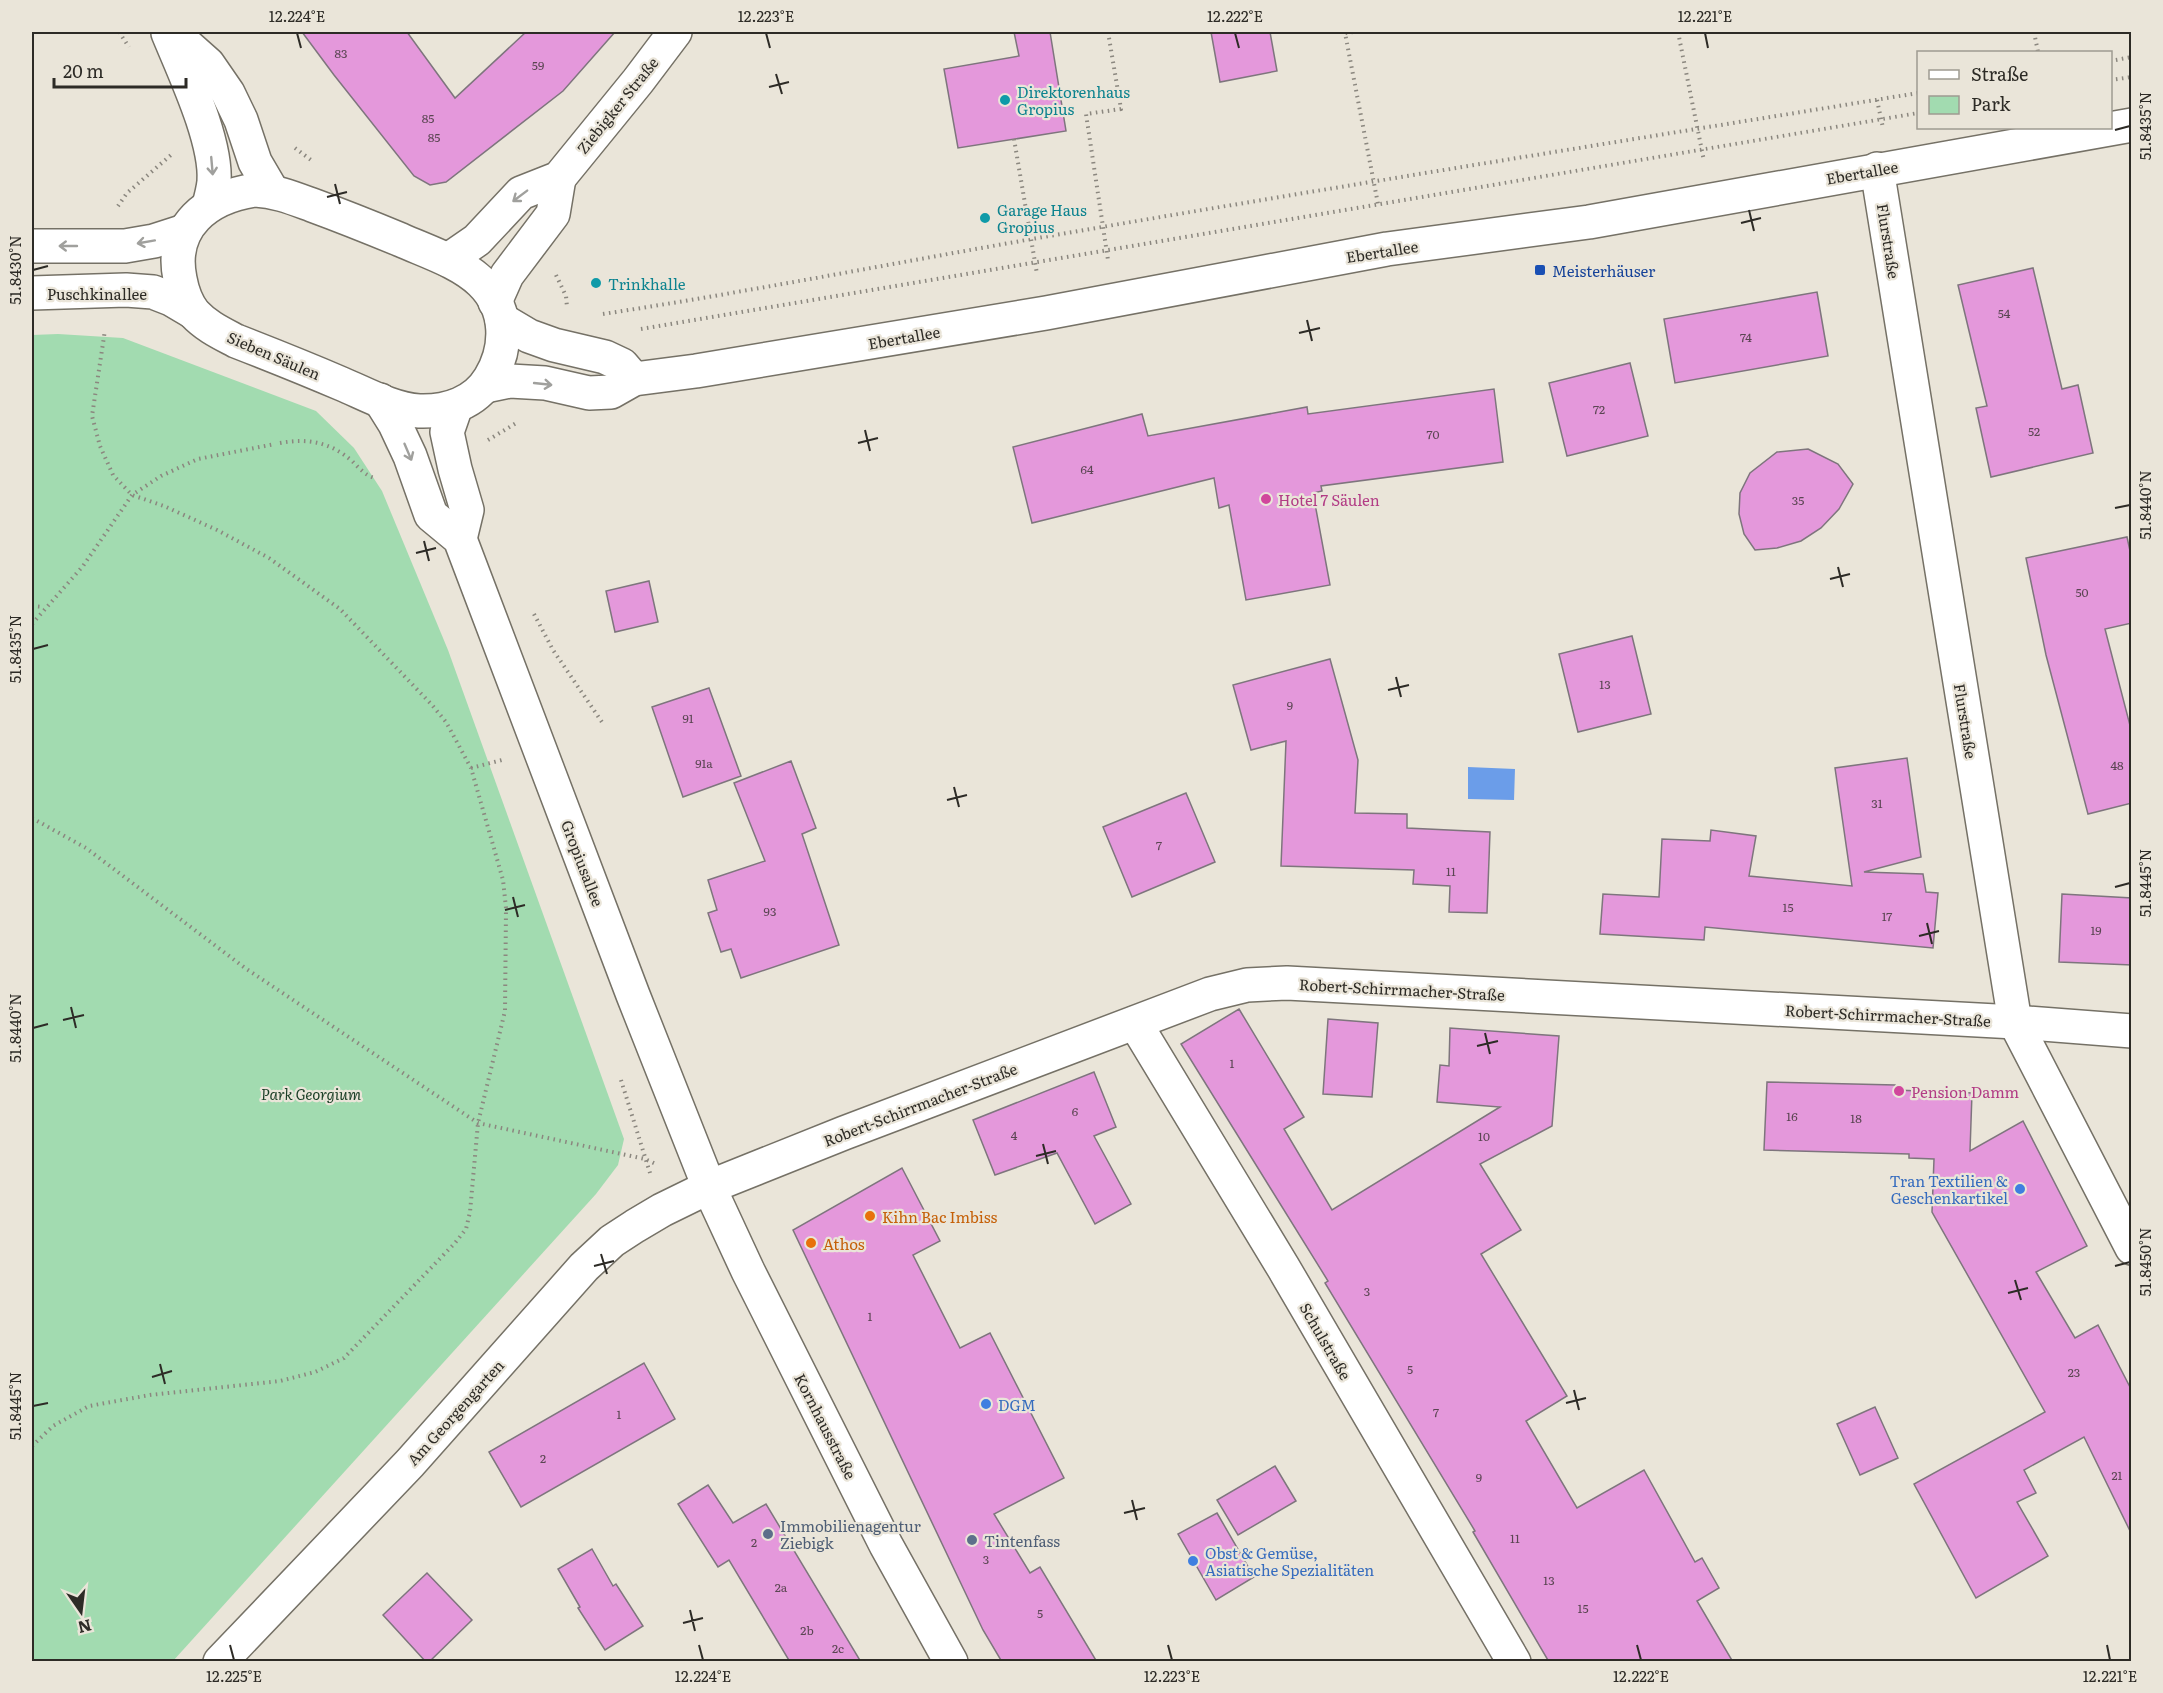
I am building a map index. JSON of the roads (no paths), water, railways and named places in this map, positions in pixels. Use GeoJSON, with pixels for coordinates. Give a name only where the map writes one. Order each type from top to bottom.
{"type":"FeatureCollection","features":[{"type":"Feature","properties":{"kind":"street"},"geometry":{"type":"LineString","coordinates":[[167,32],[197,105],[212,157],[214,182],[209,205]]}},
{"type":"Feature","properties":{"kind":"street"},"geometry":{"type":"LineString","coordinates":[[172,32],[208,64],[228,93],[242,120],[255,162],[272,191]]}},
{"type":"Feature","properties":{"kind":"street","name":"Ziebigker Straße"},"geometry":{"type":"LineString","coordinates":[[448,261],[477,240],[521,193],[559,178],[639,81],[675,32]]}},
{"type":"Feature","properties":{"kind":"street","name":"Ebertallee"},"geometry":{"type":"LineString","coordinates":[[2112,128],[2132,125]]}},
{"type":"Feature","properties":{"kind":"street","name":"Ebertallee"},"geometry":{"type":"LineString","coordinates":[[485,386],[510,381],[545,383],[590,393],[611,392],[634,379],[696,371],[1046,313],[1387,249],[1589,222],[2109,129]]}},
{"type":"Feature","properties":{"kind":"street","name":"Flurstraße"},"geometry":{"type":"LineString","coordinates":[[1877,169],[2015,1022],[2132,1248]]}},
{"type":"Feature","properties":{"kind":"street"},"geometry":{"type":"LineString","coordinates":[[559,178],[553,214],[507,275],[498,311],[529,336],[554,345],[605,357],[622,365],[634,379]]}},
{"type":"Feature","properties":{"kind":"street","name":"Sieben Säulen"},"geometry":{"type":"LineString","coordinates":[[272,191],[356,221],[448,261],[470,273],[483,284],[498,311],[502,351],[496,368],[485,386],[470,399],[456,406],[435,411],[417,411],[380,400],[236,341],[211,328],[193,312],[182,289],[177,267],[178,250],[185,231],[209,205],[239,192],[272,191]]}},
{"type":"Feature","properties":{"kind":"street"},"geometry":{"type":"LineString","coordinates":[[32,246],[125,246],[154,241],[185,231]]}},
{"type":"Feature","properties":{"kind":"street","name":"Puschkinallee"},"geometry":{"type":"LineString","coordinates":[[32,293],[126,290],[153,292],[193,312]]}},
{"type":"Feature","properties":{"kind":"street","name":"Gropiusallee"},"geometry":{"type":"LineString","coordinates":[[380,400],[405,445],[431,515],[460,539],[633,995],[709,1187]]}},
{"type":"Feature","properties":{"kind":"street"},"geometry":{"type":"LineString","coordinates":[[456,406],[447,432],[467,510],[460,539]]}},
{"type":"Feature","properties":{"kind":"street","name":"Robert-Schirrmacher-Straße"},"geometry":{"type":"LineString","coordinates":[[709,1187],[854,1129],[1210,994],[1247,985],[1287,983],[2015,1022],[2132,1031]]}},
{"type":"Feature","properties":{"kind":"street","name":"Schulstraße"},"geometry":{"type":"LineString","coordinates":[[1134,1023],[1283,1266],[1514,1662]]}},
{"type":"Feature","properties":{"kind":"street","name":"Am Georgengarten"},"geometry":{"type":"LineString","coordinates":[[220,1662],[410,1463],[584,1267],[612,1241],[635,1226],[709,1187]]}},
{"type":"Feature","properties":{"kind":"street","name":"Kornhausstraße"},"geometry":{"type":"LineString","coordinates":[[709,1187],[748,1271],[886,1545],[951,1662]]}},
{"type":"Feature","properties":{"kind":"water"},"geometry":{"type":"Polygon","coordinates":[[[1468,767],[1515,769],[1514,800],[1468,799],[1468,767]]]}},
{"type":"Feature","properties":{"kind":"place","name":"Direktorenhaus Gropius"},"geometry":{"type":"Point","coordinates":[1005,100]}},
{"type":"Feature","properties":{"kind":"place","name":"Garage Haus Gropius"},"geometry":{"type":"Point","coordinates":[985,218]}},
{"type":"Feature","properties":{"kind":"place","name":"Meisterhäuser"},"geometry":{"type":"Point","coordinates":[1540,270]}},
{"type":"Feature","properties":{"kind":"place","name":"Trinkhalle"},"geometry":{"type":"Point","coordinates":[596,283]}},
{"type":"Feature","properties":{"kind":"place","name":"Hotel 7 Säulen"},"geometry":{"type":"Point","coordinates":[1266,499]}},
{"type":"Feature","properties":{"kind":"place","name":"Pension Damm"},"geometry":{"type":"Point","coordinates":[1899,1091]}},
{"type":"Feature","properties":{"kind":"place","name":"Tran Textilien & Geschenkartikel"},"geometry":{"type":"Point","coordinates":[2020,1189]}},
{"type":"Feature","properties":{"kind":"place","name":"Kihn Bac Imbiss"},"geometry":{"type":"Point","coordinates":[870,1216]}},
{"type":"Feature","properties":{"kind":"place","name":"Athos"},"geometry":{"type":"Point","coordinates":[811,1243]}},
{"type":"Feature","properties":{"kind":"place","name":"DGM"},"geometry":{"type":"Point","coordinates":[986,1404]}},
{"type":"Feature","properties":{"kind":"place","name":"Immobilienagentur Ziebigk"},"geometry":{"type":"Point","coordinates":[768,1534]}},
{"type":"Feature","properties":{"kind":"place","name":"Tintenfass"},"geometry":{"type":"Point","coordinates":[972,1540]}},
{"type":"Feature","properties":{"kind":"place","name":"Obst & Gemüse, Asiatische Spezialitäten"},"geometry":{"type":"Point","coordinates":[1193,1561]}},
{"type":"Feature","properties":{"kind":"park label","name":"Park Georgium"},"geometry":{"type":"Point","coordinates":[311,1093]}}]}
